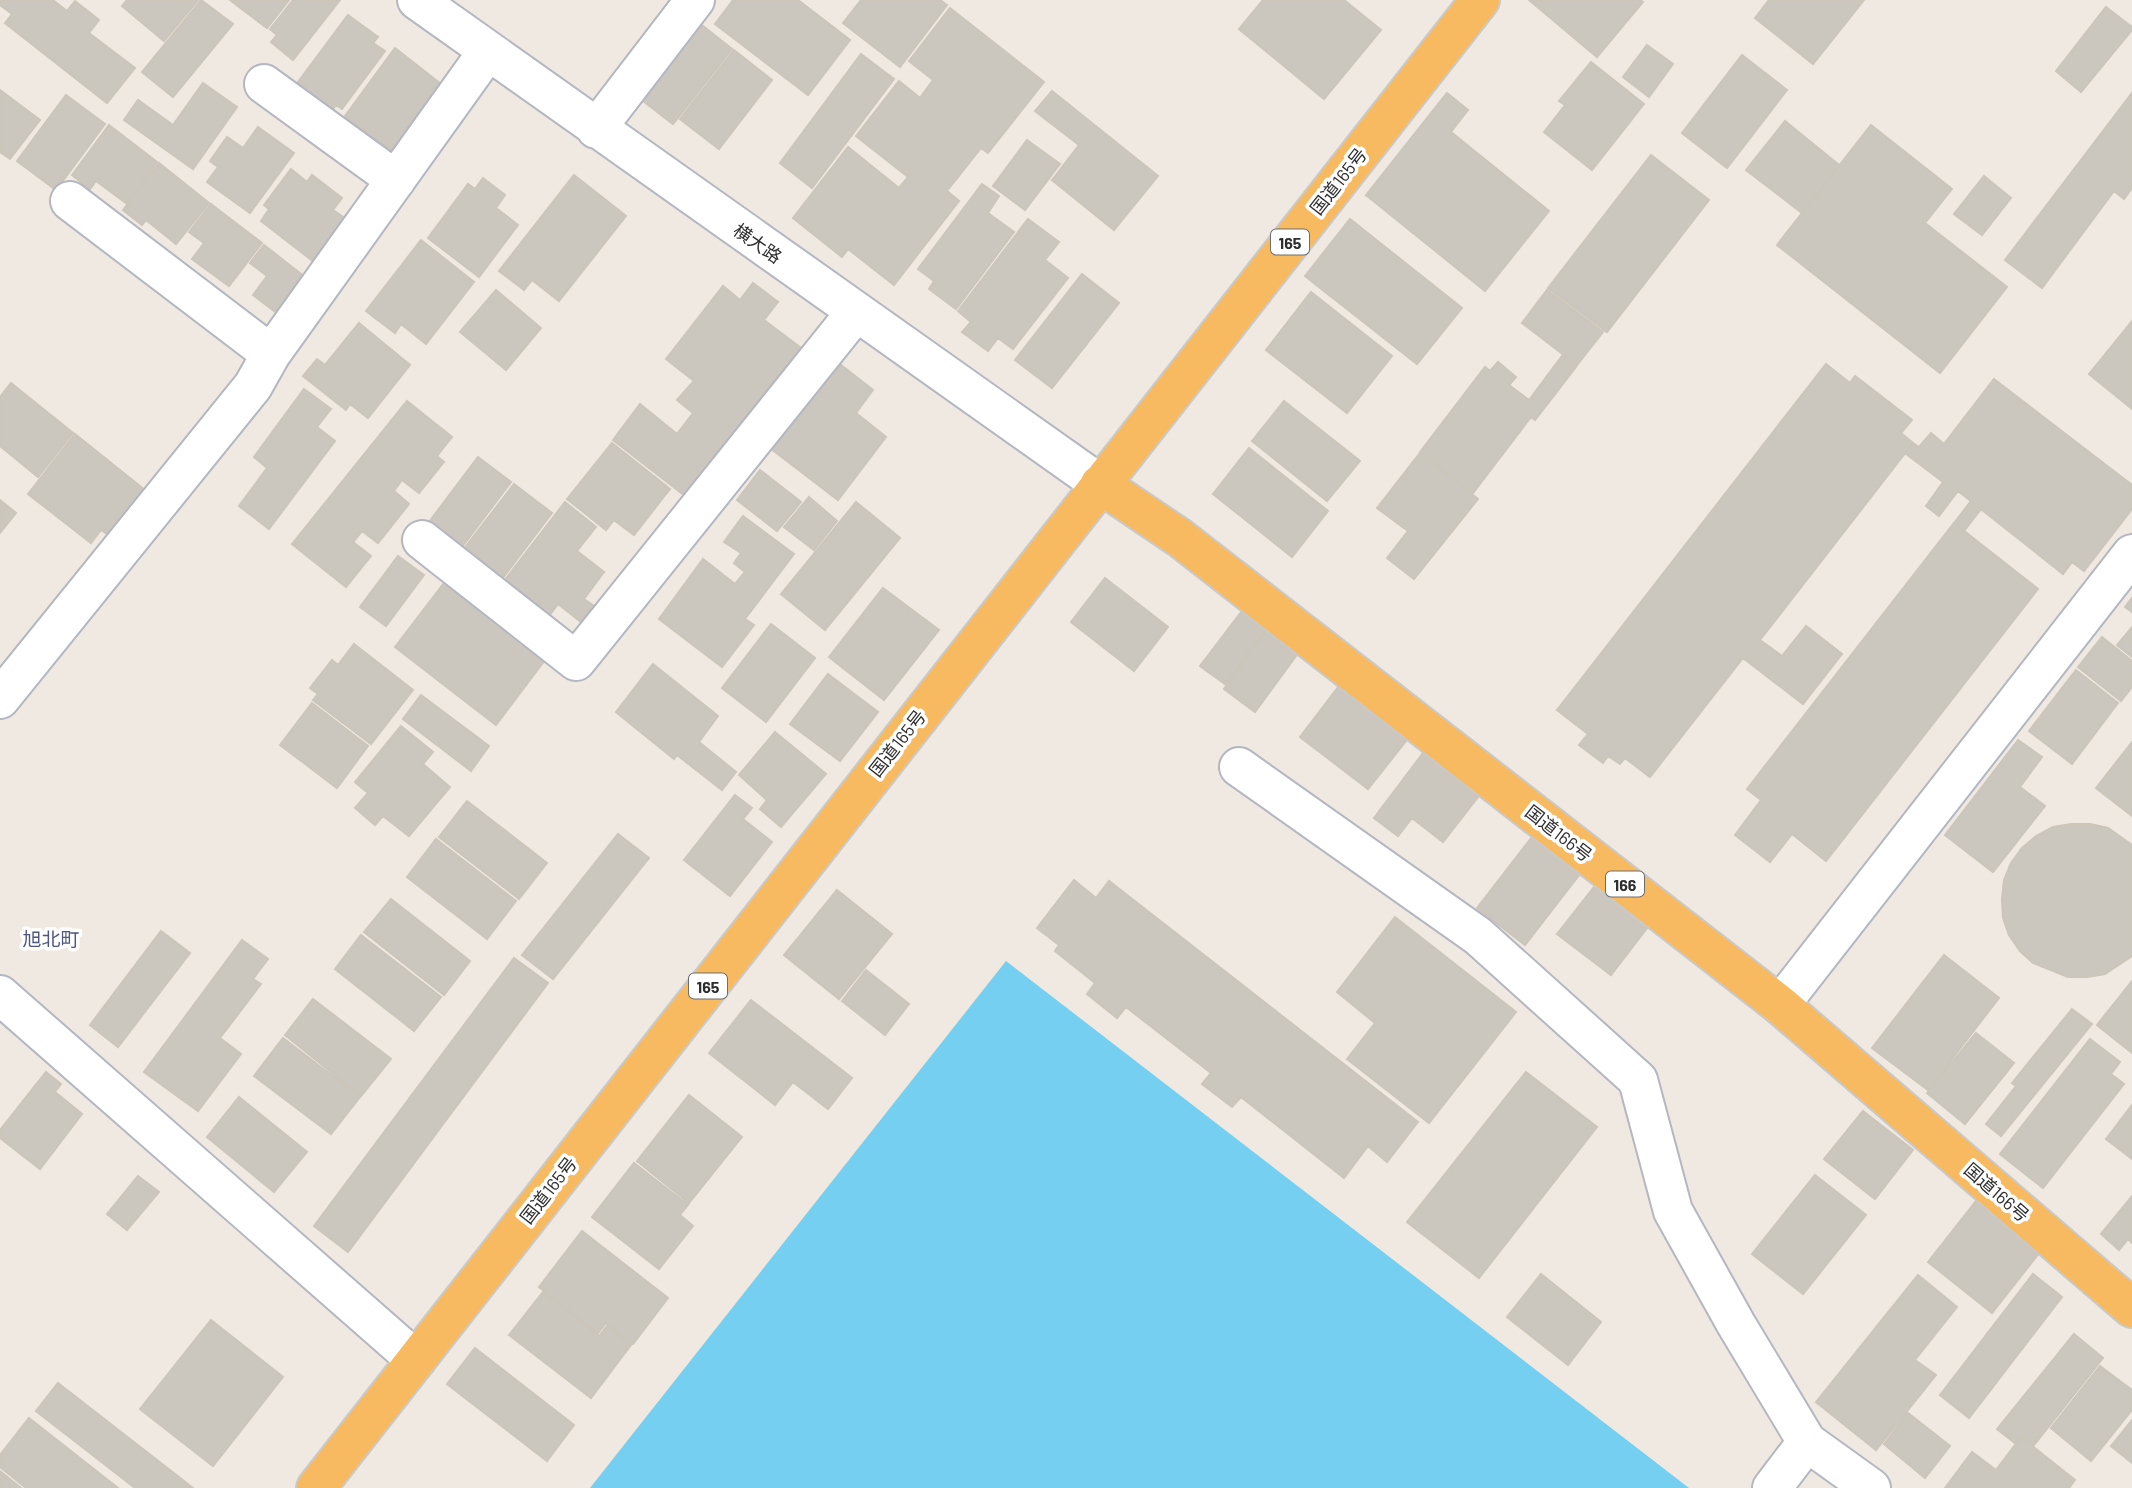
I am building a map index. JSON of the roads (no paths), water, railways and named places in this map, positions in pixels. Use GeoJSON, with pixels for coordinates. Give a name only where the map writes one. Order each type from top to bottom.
{"type":"FeatureCollection","features":[{"type":"Feature","properties":{"kind":"highway","name":"国道165号"},"geometry":{"type":"LineString","coordinates":[[316,1488],[1480,0]]}},
{"type":"Feature","properties":{"kind":"highway","name":"国道166号"},"geometry":{"type":"LineString","coordinates":[[1100,484],[1180,538],[1780,1005],[2132,1308]]}},
{"type":"Feature","properties":{"kind":"street","name":"横大路"},"geometry":{"type":"LineString","coordinates":[[417,0],[1100,484]]}},
{"type":"Feature","properties":{"kind":"street"},"geometry":{"type":"LineString","coordinates":[[596,129],[695,0]]}},
{"type":"Feature","properties":{"kind":"street"},"geometry":{"type":"LineString","coordinates":[[0,699],[253,386],[271,354],[488,51]]}},
{"type":"Feature","properties":{"kind":"street"},"geometry":{"type":"LineString","coordinates":[[264,83],[396,180]]}},
{"type":"Feature","properties":{"kind":"street"},"geometry":{"type":"LineString","coordinates":[[71,201],[271,354]]}},
{"type":"Feature","properties":{"kind":"street"},"geometry":{"type":"LineString","coordinates":[[422,540],[576,661],[856,312]]}},
{"type":"Feature","properties":{"kind":"street"},"geometry":{"type":"LineString","coordinates":[[1780,1005],[2132,554]]}},
{"type":"Feature","properties":{"kind":"street"},"geometry":{"type":"LineString","coordinates":[[1239,767],[1478,936],[1638,1080],[1673,1211],[1736,1324],[1807,1442],[1871,1488]]}},
{"type":"Feature","properties":{"kind":"street"},"geometry":{"type":"LineString","coordinates":[[0,995],[416,1360]]}},
{"type":"Feature","properties":{"kind":"street"},"geometry":{"type":"LineString","coordinates":[[1772,1488],[1807,1442]]}},
{"type":"Feature","properties":{"kind":"water"},"geometry":{"type":"Polygon","coordinates":[[[1006,961],[1689,1488],[590,1488],[1006,961]]]}},
{"type":"Feature","properties":{"kind":"district","name":"旭北町"},"geometry":{"type":"Point","coordinates":[51,938]}}]}
